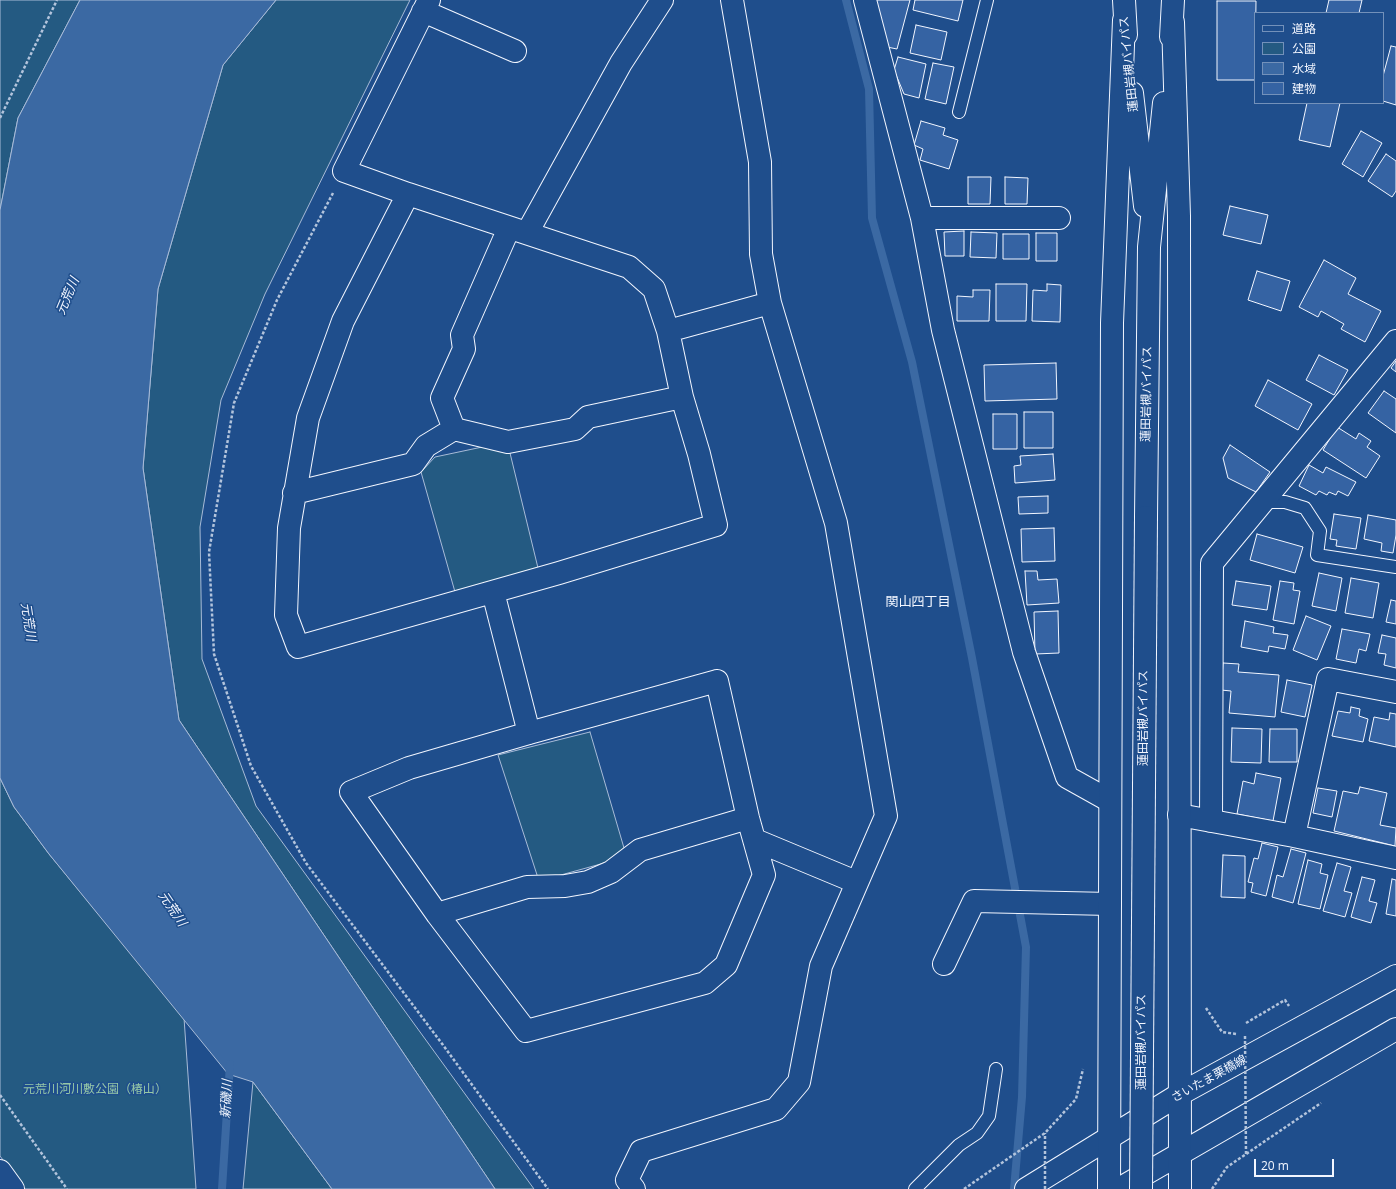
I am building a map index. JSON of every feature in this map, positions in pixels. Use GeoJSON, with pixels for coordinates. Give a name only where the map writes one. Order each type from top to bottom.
{"type":"FeatureCollection","features":[{"type":"Feature","properties":{"kind":"main road"},"geometry":{"type":"LineString","coordinates":[[454,429],[442,398],[464,349],[462,335],[518,231],[621,63],[662,0]]}},
{"type":"Feature","properties":{"kind":"main road"},"geometry":{"type":"LineString","coordinates":[[634,1189],[627,1180],[641,1151],[776,1109],[799,1082],[821,966],[856,882],[886,816],[836,523],[770,303],[761,254],[760,162],[732,0]]}},
{"type":"Feature","properties":{"kind":"main road"},"geometry":{"type":"LineString","coordinates":[[865,0],[922,218],[943,330],[1024,652],[1067,777],[1110,801]]}},
{"type":"Feature","properties":{"kind":"main road","name":"蓮田岩槻バイパス"},"geometry":{"type":"LineString","coordinates":[[1141,1189],[1149,247],[1173,22],[1173,0]]}},
{"type":"Feature","properties":{"kind":"main road"},"geometry":{"type":"LineString","coordinates":[[408,194],[342,321],[308,418],[289,528],[286,615],[298,647],[493,592],[716,526],[699,454],[682,397],[668,331],[654,289],[629,267],[408,194],[344,171],[426,5],[515,50]]}},
{"type":"Feature","properties":{"kind":"main road"},"geometry":{"type":"LineString","coordinates":[[1109,1189],[1112,323],[1124,10]]}},
{"type":"Feature","properties":{"kind":"main road","name":"蓮田岩槻バイパス"},"geometry":{"type":"LineString","coordinates":[[1124,10],[1149,247]]}},
{"type":"Feature","properties":{"kind":"main road"},"geometry":{"type":"LineString","coordinates":[[1173,22],[1179,216],[1180,1189]]}},
{"type":"Feature","properties":{"kind":"main road"},"geometry":{"type":"LineString","coordinates":[[922,218],[1059,218]]}},
{"type":"Feature","properties":{"kind":"main road"},"geometry":{"type":"LineString","coordinates":[[668,331],[770,303]]}},
{"type":"Feature","properties":{"kind":"main road"},"geometry":{"type":"LineString","coordinates":[[1211,821],[1212,563],[1396,341]]}},
{"type":"Feature","properties":{"kind":"main road"},"geometry":{"type":"LineString","coordinates":[[294,493],[413,464],[426,446],[454,429],[508,442],[575,429],[588,417],[682,397]]}},
{"type":"Feature","properties":{"kind":"main road"},"geometry":{"type":"LineString","coordinates":[[493,592],[529,733]]}},
{"type":"Feature","properties":{"kind":"main road"},"geometry":{"type":"LineString","coordinates":[[1294,836],[1328,678],[1396,692]]}},
{"type":"Feature","properties":{"kind":"main road"},"geometry":{"type":"LineString","coordinates":[[717,681],[748,818],[764,875],[726,965],[705,983],[526,1031],[437,914],[351,792],[409,768],[717,681]]}},
{"type":"Feature","properties":{"kind":"main road"},"geometry":{"type":"LineString","coordinates":[[1179,815],[1294,836],[1396,858]]}},
{"type":"Feature","properties":{"kind":"main road"},"geometry":{"type":"LineString","coordinates":[[437,914],[527,887],[565,886],[588,882],[611,872],[640,850],[748,818]]}},
{"type":"Feature","properties":{"kind":"main road"},"geometry":{"type":"LineString","coordinates":[[755,840],[856,882]]}},
{"type":"Feature","properties":{"kind":"main road"},"geometry":{"type":"LineString","coordinates":[[944,964],[974,901],[1110,904]]}},
{"type":"Feature","properties":{"kind":"main road","name":"さいたま栗橋線"},"geometry":{"type":"LineString","coordinates":[[1026,1189],[1180,1094],[1396,976]]}},
{"type":"Feature","properties":{"kind":"main road"},"geometry":{"type":"LineString","coordinates":[[1119,1189],[1396,1029]]}},
{"type":"Feature","properties":{"kind":"main road"},"geometry":{"type":"LineString","coordinates":[[0,1171],[13,1189]]}},
{"type":"Feature","properties":{"kind":"lane"},"geometry":{"type":"LineString","coordinates":[[959,112],[986,0]]}},
{"type":"Feature","properties":{"kind":"lane"},"geometry":{"type":"LineString","coordinates":[[1264,502],[1285,502],[1305,508],[1320,531],[1317,555],[1396,567]]}},
{"type":"Feature","properties":{"kind":"lane"},"geometry":{"type":"LineString","coordinates":[[915,1189],[959,1145],[977,1133],[989,1116],[996,1069]]}},
{"type":"Feature","properties":{"kind":"path"},"geometry":{"type":"LineString","coordinates":[[0,118],[56,0]]}},
{"type":"Feature","properties":{"kind":"path"},"geometry":{"type":"LineString","coordinates":[[344,171],[277,300],[234,403],[209,552],[214,654],[251,766],[306,863],[443,1045],[548,1189]]}},
{"type":"Feature","properties":{"kind":"path"},"geometry":{"type":"LineString","coordinates":[[1205,1002],[1206,1009],[1222,1032],[1245,1036],[1246,1154]]}},
{"type":"Feature","properties":{"kind":"path"},"geometry":{"type":"LineString","coordinates":[[964,1189],[1045,1133],[1076,1099],[1085,1061]]}},
{"type":"Feature","properties":{"kind":"path"},"geometry":{"type":"LineString","coordinates":[[0,1095],[67,1189]]}},
{"type":"Feature","properties":{"kind":"path"},"geometry":{"type":"LineString","coordinates":[[1212,1189],[1227,1167],[1325,1101]]}},
{"type":"Feature","properties":{"kind":"path"},"geometry":{"type":"LineString","coordinates":[[1045,1133],[1045,1189]]}},
{"type":"Feature","properties":{"kind":"green space"},"geometry":{"type":"Polygon","coordinates":[[[0,0],[80,0],[18,118],[0,210],[0,0]]]}},
{"type":"Feature","properties":{"kind":"green space"},"geometry":{"type":"Polygon","coordinates":[[[276,0],[410,0],[265,294],[221,400],[200,527],[202,659],[256,806],[534,1189],[495,1189],[179,720],[143,468],[158,289],[223,65],[276,0]]]}},
{"type":"Feature","properties":{"kind":"green space"},"geometry":{"type":"Polygon","coordinates":[[[487,446],[510,453],[538,568],[455,592],[421,472],[435,457],[487,446]]]}},
{"type":"Feature","properties":{"kind":"green space"},"geometry":{"type":"Polygon","coordinates":[[[590,732],[624,848],[608,862],[539,881],[498,755],[590,732]]]}},
{"type":"Feature","properties":{"kind":"green space","name":"元荒川河川敷公園（椿山）"},"geometry":{"type":"Polygon","coordinates":[[[0,778],[14,807],[49,854],[184,1018],[196,1189],[25,1189],[0,1156],[0,778]]]}},
{"type":"Feature","properties":{"kind":"green space"},"geometry":{"type":"Polygon","coordinates":[[[253,1082],[332,1189],[243,1189],[253,1082]]]}},
{"type":"Feature","properties":{"kind":"water","name":"元荒川"},"geometry":{"type":"Polygon","coordinates":[[[80,0],[276,0],[223,65],[158,289],[143,468],[179,720],[495,1189],[332,1189],[253,1082],[228,1074],[49,854],[14,807],[0,778],[0,210],[18,118],[80,0]]]}},
{"type":"Feature","properties":{"kind":"building"},"geometry":{"type":"Polygon","coordinates":[[[874,0],[910,0],[897,49],[887,47],[874,0]]]}},
{"type":"Feature","properties":{"kind":"building"},"geometry":{"type":"Polygon","coordinates":[[[915,0],[963,0],[958,21],[913,10],[915,0]]]}},
{"type":"Feature","properties":{"kind":"building"},"geometry":{"type":"Polygon","coordinates":[[[1329,0],[1362,0],[1359,12],[1326,12],[1329,0]]]}},
{"type":"Feature","properties":{"kind":"building"},"geometry":{"type":"Polygon","coordinates":[[[1217,1],[1256,1],[1256,12],[1254,12],[1254,80],[1217,80],[1217,1]]]}},
{"type":"Feature","properties":{"kind":"building"},"geometry":{"type":"Polygon","coordinates":[[[916,25],[947,32],[941,60],[910,53],[916,25]]]}},
{"type":"Feature","properties":{"kind":"building"},"geometry":{"type":"Polygon","coordinates":[[[1391,46],[1396,47],[1396,105],[1384,101],[1384,72],[1391,46]]]}},
{"type":"Feature","properties":{"kind":"building"},"geometry":{"type":"Polygon","coordinates":[[[898,57],[926,64],[919,98],[904,94],[894,70],[898,57]]]}},
{"type":"Feature","properties":{"kind":"building"},"geometry":{"type":"Polygon","coordinates":[[[933,63],[954,67],[946,104],[925,99],[933,63]]]}},
{"type":"Feature","properties":{"kind":"building"},"geometry":{"type":"Polygon","coordinates":[[[1307,104],[1340,104],[1330,147],[1299,140],[1307,104]]]}},
{"type":"Feature","properties":{"kind":"building"},"geometry":{"type":"Polygon","coordinates":[[[921,121],[945,128],[943,135],[958,140],[949,169],[920,160],[923,149],[914,145],[921,121]]]}},
{"type":"Feature","properties":{"kind":"building"},"geometry":{"type":"Polygon","coordinates":[[[1361,131],[1382,143],[1363,177],[1342,164],[1361,131]]]}},
{"type":"Feature","properties":{"kind":"building"},"geometry":{"type":"Polygon","coordinates":[[[1386,154],[1396,161],[1396,191],[1392,197],[1368,181],[1386,154]]]}},
{"type":"Feature","properties":{"kind":"building"},"geometry":{"type":"Polygon","coordinates":[[[968,177],[991,177],[990,204],[968,204],[968,177]]]}},
{"type":"Feature","properties":{"kind":"building"},"geometry":{"type":"Polygon","coordinates":[[[1005,177],[1028,178],[1027,204],[1005,204],[1005,177]]]}},
{"type":"Feature","properties":{"kind":"building"},"geometry":{"type":"Polygon","coordinates":[[[1230,206],[1268,215],[1261,244],[1223,235],[1230,206]]]}},
{"type":"Feature","properties":{"kind":"building"},"geometry":{"type":"Polygon","coordinates":[[[964,231],[964,256],[945,256],[944,232],[964,231]]]}},
{"type":"Feature","properties":{"kind":"building"},"geometry":{"type":"Polygon","coordinates":[[[971,232],[997,233],[996,258],[970,257],[971,232]]]}},
{"type":"Feature","properties":{"kind":"building"},"geometry":{"type":"Polygon","coordinates":[[[1036,233],[1057,233],[1057,261],[1036,261],[1036,233]]]}},
{"type":"Feature","properties":{"kind":"building"},"geometry":{"type":"Polygon","coordinates":[[[1003,234],[1029,234],[1029,259],[1003,259],[1003,234]]]}},
{"type":"Feature","properties":{"kind":"building"},"geometry":{"type":"Polygon","coordinates":[[[1324,260],[1356,278],[1348,294],[1381,311],[1365,342],[1341,329],[1344,324],[1321,311],[1318,317],[1299,307],[1324,260]]]}},
{"type":"Feature","properties":{"kind":"building"},"geometry":{"type":"Polygon","coordinates":[[[1257,271],[1290,281],[1281,311],[1248,300],[1257,271]]]}},
{"type":"Feature","properties":{"kind":"building"},"geometry":{"type":"Polygon","coordinates":[[[996,284],[1027,284],[1026,321],[996,321],[996,284]]]}},
{"type":"Feature","properties":{"kind":"building"},"geometry":{"type":"Polygon","coordinates":[[[1047,284],[1061,285],[1060,322],[1032,321],[1033,290],[1047,291],[1047,284]]]}},
{"type":"Feature","properties":{"kind":"building"},"geometry":{"type":"Polygon","coordinates":[[[973,290],[990,290],[989,321],[957,321],[957,296],[973,297],[973,290]]]}},
{"type":"Feature","properties":{"kind":"building"},"geometry":{"type":"Polygon","coordinates":[[[1319,355],[1348,370],[1334,395],[1306,380],[1319,355]]]}},
{"type":"Feature","properties":{"kind":"building"},"geometry":{"type":"Polygon","coordinates":[[[1396,361],[1396,372],[1391,368],[1396,361]]]}},
{"type":"Feature","properties":{"kind":"building"},"geometry":{"type":"Polygon","coordinates":[[[1056,363],[1057,399],[985,401],[984,365],[1056,363]]]}},
{"type":"Feature","properties":{"kind":"building"},"geometry":{"type":"Polygon","coordinates":[[[1268,380],[1312,404],[1298,430],[1255,406],[1268,380]]]}},
{"type":"Feature","properties":{"kind":"building"},"geometry":{"type":"Polygon","coordinates":[[[1384,391],[1396,399],[1396,433],[1368,413],[1384,391]]]}},
{"type":"Feature","properties":{"kind":"building"},"geometry":{"type":"Polygon","coordinates":[[[1024,412],[1053,412],[1053,448],[1024,448],[1024,412]]]}},
{"type":"Feature","properties":{"kind":"building"},"geometry":{"type":"Polygon","coordinates":[[[993,414],[1017,414],[1017,449],[993,449],[993,414]]]}},
{"type":"Feature","properties":{"kind":"building"},"geometry":{"type":"Polygon","coordinates":[[[1337,427],[1356,439],[1359,433],[1371,441],[1367,447],[1380,456],[1366,478],[1323,450],[1337,427]]]}},
{"type":"Feature","properties":{"kind":"building"},"geometry":{"type":"Polygon","coordinates":[[[1230,445],[1270,472],[1256,492],[1228,478],[1223,458],[1230,445]]]}},
{"type":"Feature","properties":{"kind":"building"},"geometry":{"type":"Polygon","coordinates":[[[1053,454],[1055,480],[1015,483],[1014,466],[1021,465],[1020,456],[1053,454]]]}},
{"type":"Feature","properties":{"kind":"building"},"geometry":{"type":"Polygon","coordinates":[[[1309,465],[1323,473],[1326,467],[1356,482],[1348,496],[1338,491],[1336,495],[1329,492],[1327,495],[1319,491],[1316,495],[1299,486],[1309,465]]]}},
{"type":"Feature","properties":{"kind":"building"},"geometry":{"type":"Polygon","coordinates":[[[1048,496],[1048,513],[1019,514],[1018,497],[1048,496]]]}},
{"type":"Feature","properties":{"kind":"building"},"geometry":{"type":"Polygon","coordinates":[[[1334,514],[1361,518],[1356,549],[1336,546],[1337,540],[1330,539],[1334,514]]]}},
{"type":"Feature","properties":{"kind":"building"},"geometry":{"type":"Polygon","coordinates":[[[1368,515],[1396,520],[1396,535],[1393,553],[1381,551],[1382,543],[1364,539],[1368,515]]]}},
{"type":"Feature","properties":{"kind":"building"},"geometry":{"type":"Polygon","coordinates":[[[1054,528],[1055,561],[1022,562],[1021,529],[1054,528]]]}},
{"type":"Feature","properties":{"kind":"building"},"geometry":{"type":"Polygon","coordinates":[[[1257,534],[1303,547],[1295,573],[1250,560],[1257,534]]]}},
{"type":"Feature","properties":{"kind":"building"},"geometry":{"type":"Polygon","coordinates":[[[1025,571],[1037,571],[1038,580],[1057,579],[1059,603],[1027,605],[1025,571]]]}},
{"type":"Feature","properties":{"kind":"building"},"geometry":{"type":"Polygon","coordinates":[[[1319,573],[1342,578],[1336,611],[1312,606],[1319,573]]]}},
{"type":"Feature","properties":{"kind":"building"},"geometry":{"type":"Polygon","coordinates":[[[1351,578],[1379,583],[1373,618],[1345,613],[1351,578]]]}},
{"type":"Feature","properties":{"kind":"building"},"geometry":{"type":"Polygon","coordinates":[[[1236,581],[1271,586],[1267,610],[1232,605],[1236,581]]]}},
{"type":"Feature","properties":{"kind":"building"},"geometry":{"type":"Polygon","coordinates":[[[1280,581],[1294,583],[1293,590],[1300,591],[1294,624],[1273,620],[1280,581]]]}},
{"type":"Feature","properties":{"kind":"building"},"geometry":{"type":"Polygon","coordinates":[[[1391,600],[1396,601],[1396,624],[1386,622],[1391,600]]]}},
{"type":"Feature","properties":{"kind":"building"},"geometry":{"type":"Polygon","coordinates":[[[1058,611],[1059,653],[1035,654],[1034,612],[1058,611]]]}},
{"type":"Feature","properties":{"kind":"building"},"geometry":{"type":"Polygon","coordinates":[[[1306,616],[1331,626],[1317,660],[1293,650],[1306,616]]]}},
{"type":"Feature","properties":{"kind":"building"},"geometry":{"type":"Polygon","coordinates":[[[1245,621],[1274,627],[1273,633],[1288,635],[1285,649],[1269,646],[1268,652],[1241,647],[1245,621]]]}},
{"type":"Feature","properties":{"kind":"building"},"geometry":{"type":"Polygon","coordinates":[[[1342,629],[1370,634],[1366,651],[1359,649],[1356,663],[1336,659],[1342,629]]]}},
{"type":"Feature","properties":{"kind":"building"},"geometry":{"type":"Polygon","coordinates":[[[1382,635],[1396,638],[1396,668],[1384,665],[1386,654],[1378,653],[1382,635]]]}},
{"type":"Feature","properties":{"kind":"building"},"geometry":{"type":"Polygon","coordinates":[[[1223,663],[1239,664],[1238,672],[1279,675],[1275,717],[1229,713],[1231,691],[1221,690],[1223,663]]]}},
{"type":"Feature","properties":{"kind":"building"},"geometry":{"type":"Polygon","coordinates":[[[1287,680],[1312,685],[1305,717],[1281,712],[1287,680]]]}},
{"type":"Feature","properties":{"kind":"building"},"geometry":{"type":"Polygon","coordinates":[[[1351,707],[1360,709],[1359,716],[1368,719],[1363,742],[1332,736],[1338,711],[1350,713],[1351,707]]]}},
{"type":"Feature","properties":{"kind":"building"},"geometry":{"type":"Polygon","coordinates":[[[1390,713],[1396,714],[1396,747],[1369,741],[1374,717],[1389,720],[1390,713]]]}},
{"type":"Feature","properties":{"kind":"building"},"geometry":{"type":"Polygon","coordinates":[[[1232,728],[1262,729],[1261,763],[1231,762],[1232,728]]]}},
{"type":"Feature","properties":{"kind":"building"},"geometry":{"type":"Polygon","coordinates":[[[1270,729],[1297,729],[1297,762],[1269,762],[1270,729]]]}},
{"type":"Feature","properties":{"kind":"building"},"geometry":{"type":"Polygon","coordinates":[[[1256,773],[1281,778],[1273,821],[1237,814],[1243,781],[1254,784],[1256,773]]]}},
{"type":"Feature","properties":{"kind":"building"},"geometry":{"type":"Polygon","coordinates":[[[1360,787],[1387,793],[1380,825],[1396,828],[1395,846],[1334,831],[1343,791],[1358,794],[1360,787]]]}},
{"type":"Feature","properties":{"kind":"building"},"geometry":{"type":"Polygon","coordinates":[[[1318,788],[1337,791],[1332,817],[1313,813],[1318,788]]]}},
{"type":"Feature","properties":{"kind":"building"},"geometry":{"type":"Polygon","coordinates":[[[1262,843],[1278,847],[1266,896],[1251,892],[1253,883],[1248,882],[1254,858],[1258,859],[1262,843]]]}},
{"type":"Feature","properties":{"kind":"building"},"geometry":{"type":"Polygon","coordinates":[[[1291,849],[1306,853],[1293,903],[1272,897],[1277,875],[1283,877],[1291,849]]]}},
{"type":"Feature","properties":{"kind":"building"},"geometry":{"type":"Polygon","coordinates":[[[1223,855],[1245,856],[1245,898],[1221,897],[1223,855]]]}},
{"type":"Feature","properties":{"kind":"building"},"geometry":{"type":"Polygon","coordinates":[[[1308,860],[1322,864],[1320,873],[1328,875],[1320,909],[1298,904],[1308,860]]]}},
{"type":"Feature","properties":{"kind":"building"},"geometry":{"type":"Polygon","coordinates":[[[1337,863],[1351,867],[1344,891],[1352,893],[1345,917],[1323,911],[1337,863]]]}},
{"type":"Feature","properties":{"kind":"building"},"geometry":{"type":"Polygon","coordinates":[[[1362,877],[1375,880],[1369,901],[1377,903],[1371,923],[1351,917],[1362,877]]]}},
{"type":"Feature","properties":{"kind":"building"},"geometry":{"type":"Polygon","coordinates":[[[1392,879],[1396,880],[1396,916],[1386,914],[1392,879]]]}},
{"type":"Feature","properties":{"kind":"waterway"},"geometry":{"type":"LineString","coordinates":[[846,0],[869,89],[872,218],[912,362],[972,658],[1026,947],[1022,1097],[1014,1189]]}},
{"type":"Feature","properties":{"kind":"waterway","name":"新磯川"},"geometry":{"type":"LineString","coordinates":[[222,1189],[230,1064]]}},
{"type":"Feature","properties":{"kind":"district","name":"関山四丁目"},"geometry":{"type":"Point","coordinates":[918,602]}}]}
